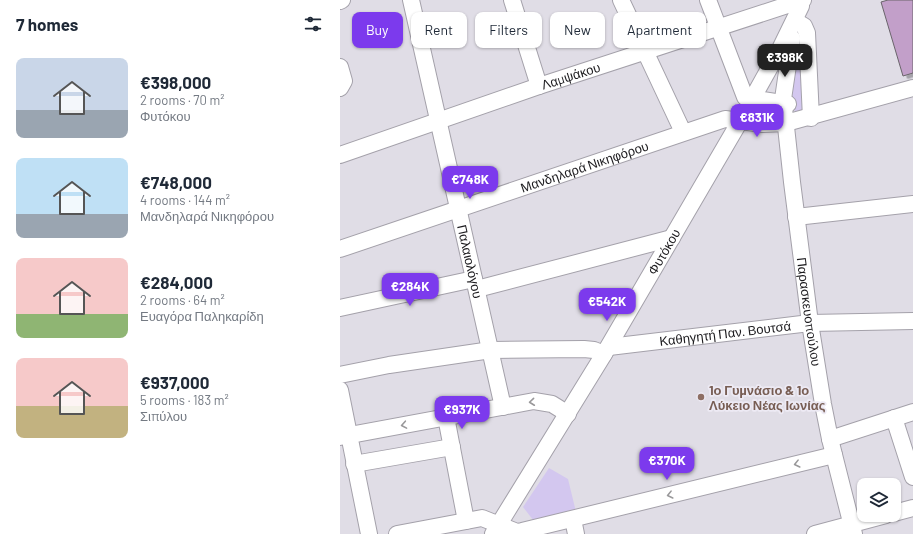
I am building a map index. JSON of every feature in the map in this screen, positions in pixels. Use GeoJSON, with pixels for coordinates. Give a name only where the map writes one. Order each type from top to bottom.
{"type":"FeatureCollection","features":[{"type":"Feature","properties":{"kind":"street","name":"Παλαιολόγου"},"geometry":{"type":"LineString","coordinates":[[411,0],[503,406]]}},
{"type":"Feature","properties":{"kind":"street"},"geometry":{"type":"LineString","coordinates":[[512,0],[539,86]]}},
{"type":"Feature","properties":{"kind":"street"},"geometry":{"type":"LineString","coordinates":[[621,0],[644,52],[683,132]]}},
{"type":"Feature","properties":{"kind":"street"},"geometry":{"type":"LineString","coordinates":[[708,0],[745,97],[775,101]]}},
{"type":"Feature","properties":{"kind":"street","name":"Λαμψάκου"},"geometry":{"type":"LineString","coordinates":[[340,155],[539,86],[802,2]]}},
{"type":"Feature","properties":{"kind":"street"},"geometry":{"type":"LineString","coordinates":[[775,101],[763,81],[802,2]]}},
{"type":"Feature","properties":{"kind":"street","name":"Φυτόκου"},"geometry":{"type":"LineString","coordinates":[[781,124],[775,101],[802,2]]}},
{"type":"Feature","properties":{"kind":"street"},"geometry":{"type":"LineString","coordinates":[[797,22],[805,28],[811,118]]}},
{"type":"Feature","properties":{"kind":"street"},"geometry":{"type":"LineString","coordinates":[[340,67],[344,81],[340,88]]}},
{"type":"Feature","properties":{"kind":"street","name":"Μανδηλαρά Νικηφόρου"},"geometry":{"type":"LineString","coordinates":[[340,249],[724,119],[781,124],[811,118],[913,88]]}},
{"type":"Feature","properties":{"kind":"street","name":"Φυτόκου"},"geometry":{"type":"LineString","coordinates":[[496,529],[568,414],[740,121],[775,101]]}},
{"type":"Feature","properties":{"kind":"street","name":"Παρασκευοπούλου"},"geometry":{"type":"LineString","coordinates":[[781,124],[792,182],[810,323],[832,447],[853,529]]}},
{"type":"Feature","properties":{"kind":"street"},"geometry":{"type":"LineString","coordinates":[[796,217],[913,204]]}},
{"type":"Feature","properties":{"kind":"street"},"geometry":{"type":"LineString","coordinates":[[340,308],[476,284],[672,238]]}},
{"type":"Feature","properties":{"kind":"street","name":"Καθηγητή Παν. Βουτσά"},"geometry":{"type":"LineString","coordinates":[[340,375],[389,365],[491,350],[606,350],[810,323],[913,321]]}},
{"type":"Feature","properties":{"kind":"street"},"geometry":{"type":"LineString","coordinates":[[340,390],[344,436],[354,464],[369,534]]}},
{"type":"Feature","properties":{"kind":"street"},"geometry":{"type":"LineString","coordinates":[[344,436],[503,406],[543,402],[552,404],[568,414]]}},
{"type":"Feature","properties":{"kind":"street"},"geometry":{"type":"LineString","coordinates":[[397,534],[482,518],[496,529],[517,532],[574,527],[832,447],[894,418],[913,412]]}},
{"type":"Feature","properties":{"kind":"street"},"geometry":{"type":"LineString","coordinates":[[446,417],[466,521]]}},
{"type":"Feature","properties":{"kind":"street"},"geometry":{"type":"LineString","coordinates":[[894,418],[913,477]]}},
{"type":"Feature","properties":{"kind":"street"},"geometry":{"type":"LineString","coordinates":[[354,464],[452,447]]}},
{"type":"Feature","properties":{"kind":"street"},"geometry":{"type":"LineString","coordinates":[[901,511],[913,508]]}},
{"type":"Feature","properties":{"kind":"street"},"geometry":{"type":"LineString","coordinates":[[815,534],[853,529],[870,522]]}},
{"type":"Feature","properties":{"kind":"shaded area"},"geometry":{"type":"Polygon","coordinates":[[[799,41],[802,112],[795,113],[792,93],[799,41]]]}},
{"type":"Feature","properties":{"kind":"shaded area"},"geometry":{"type":"Polygon","coordinates":[[[549,468],[568,479],[577,516],[537,525],[523,507],[549,468]]]}},
{"type":"Feature","properties":{"kind":"building"},"geometry":{"type":"Polygon","coordinates":[[[888,0],[913,0],[913,73],[903,76],[881,2],[888,0]]]}},
{"type":"Feature","properties":{"kind":"place","name":"1ο Γυμνάσιο & 1ο Λύκειο Νέας Ιωνίας"},"geometry":{"type":"Point","coordinates":[701,397]}}]}
